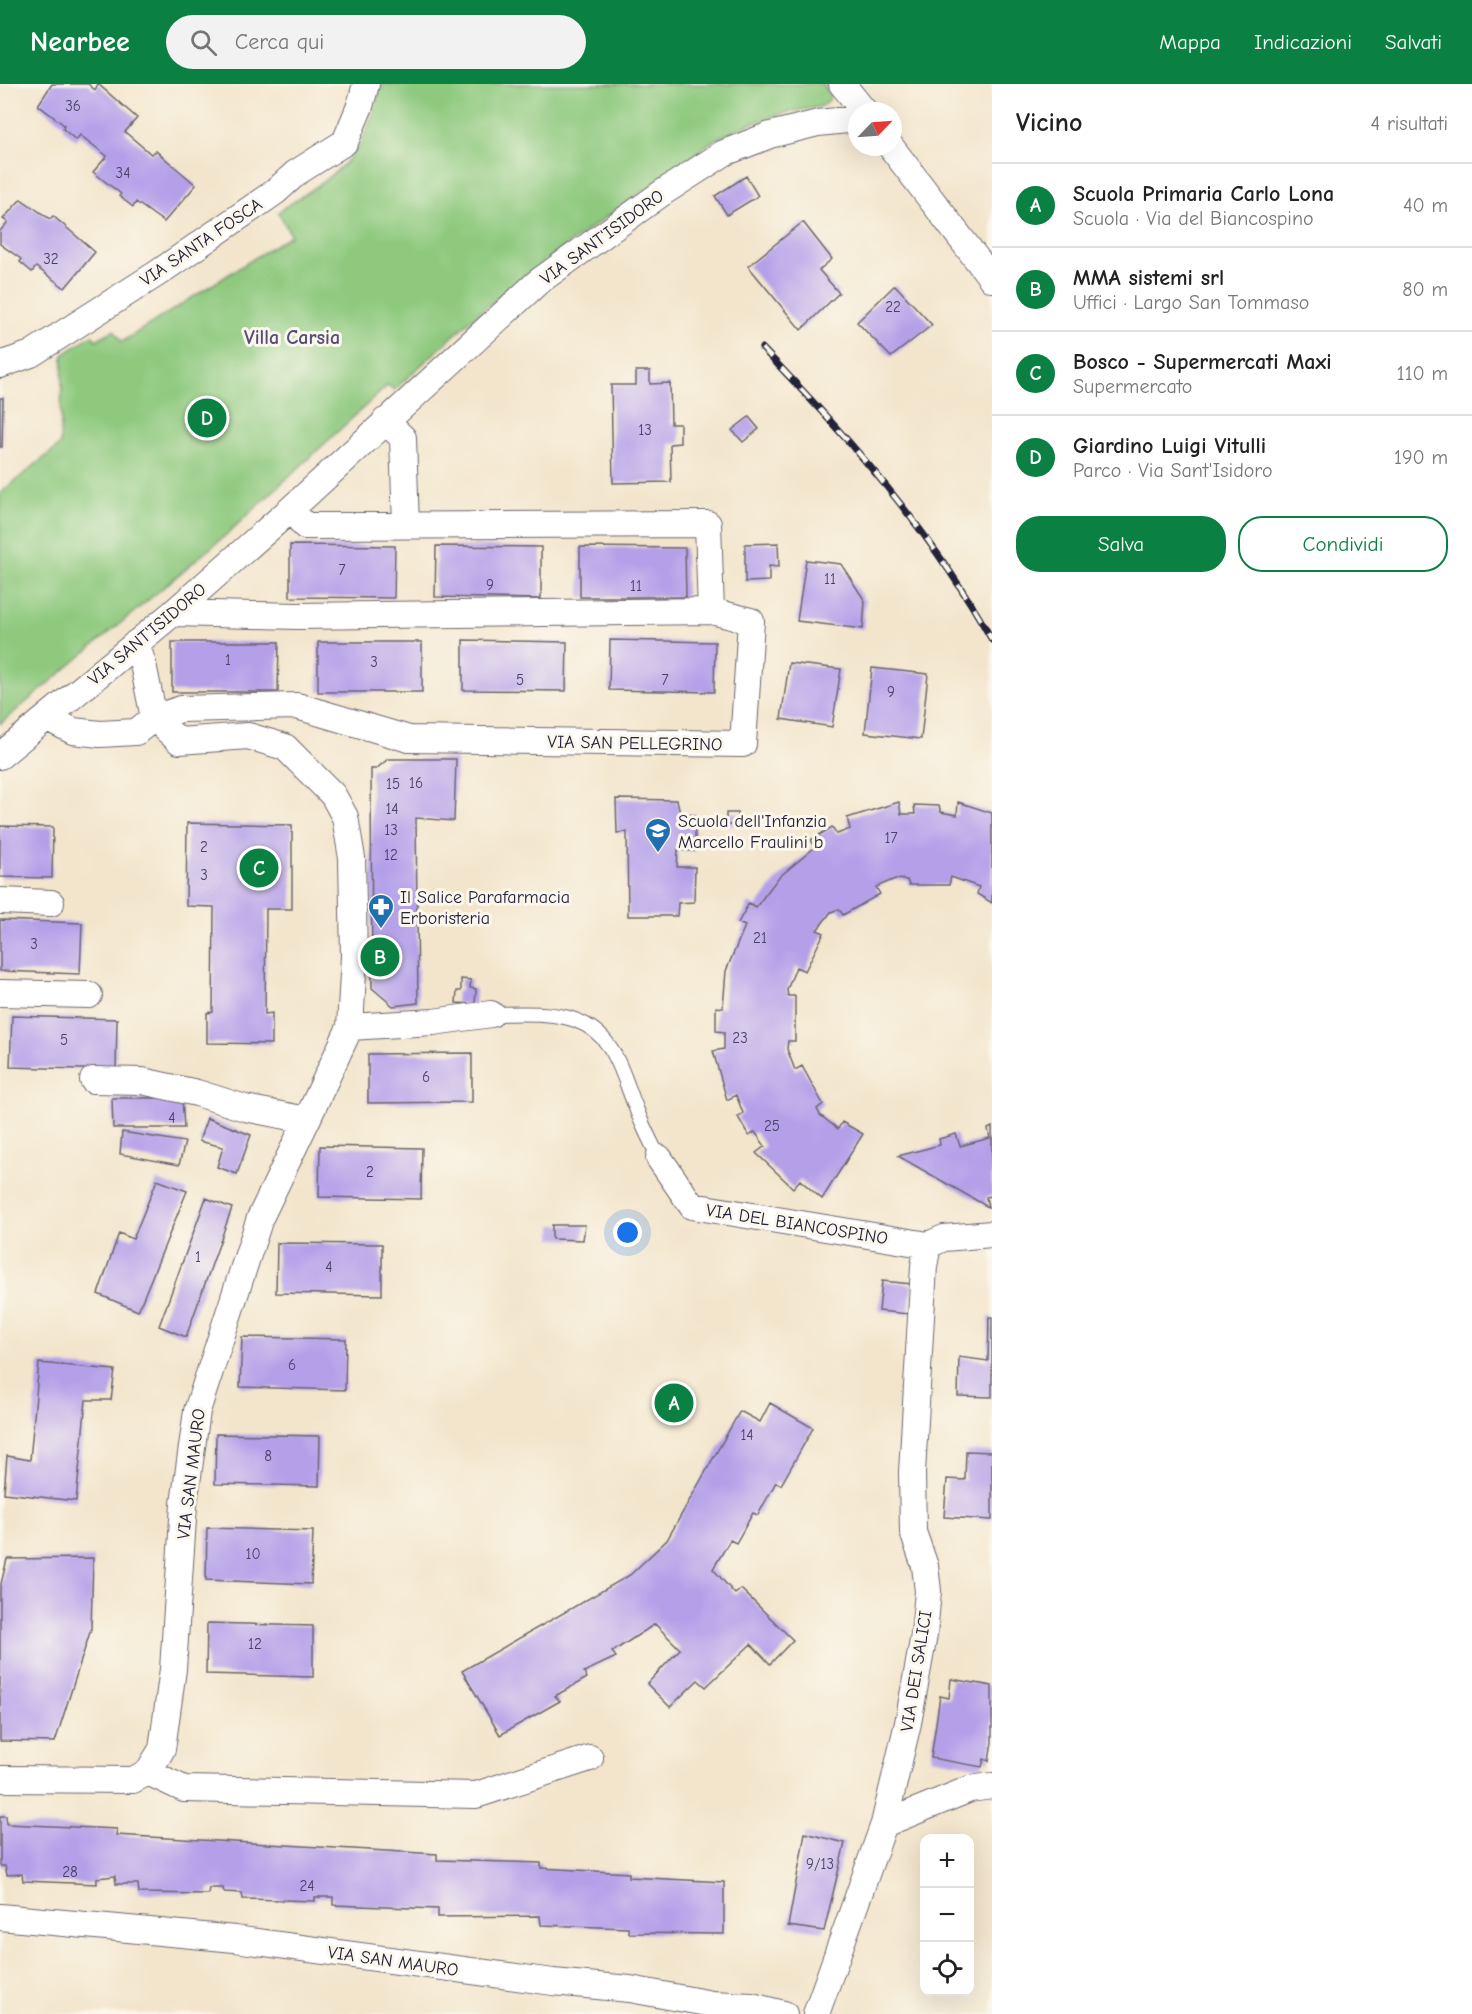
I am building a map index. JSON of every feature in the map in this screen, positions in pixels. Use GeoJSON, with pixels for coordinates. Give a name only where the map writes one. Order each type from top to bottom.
{"type":"FeatureCollection","features":[{"type":"Feature","properties":{"kind":"street","name":"VIA SANTA FOSCA"},"geometry":{"type":"LineString","coordinates":[[0,365],[31,354],[158,273],[275,192],[296,173],[345,142],[360,106],[366,84]]}},
{"type":"Feature","properties":{"kind":"street"},"geometry":{"type":"LineString","coordinates":[[842,84],[857,102]]}},
{"type":"Feature","properties":{"kind":"street","name":"VIA SANT'ISIDORO"},"geometry":{"type":"LineString","coordinates":[[0,756],[173,613],[291,509],[538,282],[724,153],[770,135],[818,123],[848,120]]}},
{"type":"Feature","properties":{"kind":"street"},"geometry":{"type":"LineString","coordinates":[[898,156],[992,279]]}},
{"type":"Feature","properties":{"kind":"street"},"geometry":{"type":"LineString","coordinates":[[385,421],[403,438],[405,525]]}},
{"type":"Feature","properties":{"kind":"street"},"geometry":{"type":"LineString","coordinates":[[291,509],[305,526],[708,524],[711,612]]}},
{"type":"Feature","properties":{"kind":"street","name":"VIA SAN PELLEGRINO"},"geometry":{"type":"LineString","coordinates":[[154,718],[181,709],[297,706],[409,739],[743,744],[751,621],[711,612],[297,616],[173,613]]}},
{"type":"Feature","properties":{"kind":"street"},"geometry":{"type":"LineString","coordinates":[[136,643],[143,664],[154,718],[179,741],[248,736],[285,747],[333,795],[345,817],[352,858],[354,956],[350,1027]]}},
{"type":"Feature","properties":{"kind":"street"},"geometry":{"type":"LineString","coordinates":[[48,718],[74,731],[100,734],[136,732],[154,718]]}},
{"type":"Feature","properties":{"kind":"street"},"geometry":{"type":"LineString","coordinates":[[0,901],[51,903]]}},
{"type":"Feature","properties":{"kind":"street"},"geometry":{"type":"LineString","coordinates":[[0,993],[89,995]]}},
{"type":"Feature","properties":{"kind":"street","name":"VIA DEL BIANCOSPINO"},"geometry":{"type":"LineString","coordinates":[[350,1027],[433,1022],[491,1014]]}},
{"type":"Feature","properties":{"kind":"street","name":"VIA SAN MAURO"},"geometry":{"type":"LineString","coordinates":[[148,1772],[162,1749],[173,1669],[184,1504],[197,1411],[260,1218],[350,1027]]}},
{"type":"Feature","properties":{"kind":"street"},"geometry":{"type":"LineString","coordinates":[[93,1080],[142,1081],[197,1093],[245,1108],[307,1120]]}},
{"type":"Feature","properties":{"kind":"street","name":"VIA DEL BIANCOSPINO"},"geometry":{"type":"LineString","coordinates":[[659,1158],[692,1206],[928,1245],[944,1238],[992,1234]]}},
{"type":"Feature","properties":{"kind":"street","name":"VIA DEI SALICI"},"geometry":{"type":"LineString","coordinates":[[816,2014],[884,1824],[908,1723],[924,1635],[928,1591],[925,1566],[913,1532],[912,1472],[924,1266],[928,1245]]}},
{"type":"Feature","properties":{"kind":"street"},"geometry":{"type":"LineString","coordinates":[[0,1779],[133,1780],[148,1772],[184,1789],[476,1795],[590,1758]]}},
{"type":"Feature","properties":{"kind":"street"},"geometry":{"type":"LineString","coordinates":[[884,1824],[970,1790],[992,1786]]}},
{"type":"Feature","properties":{"kind":"street","name":"VIA SAN MAURO"},"geometry":{"type":"LineString","coordinates":[[0,1917],[235,1939],[553,1982],[630,1989],[712,2004],[752,2006],[784,2014]]}},
{"type":"Feature","properties":{"kind":"lane","name":"VIA DEL BIANCOSPINO"},"geometry":{"type":"LineString","coordinates":[[491,1014],[532,1014],[574,1020],[602,1036],[619,1059],[636,1107],[659,1158]]}},
{"type":"Feature","properties":{"kind":"green space"},"geometry":{"type":"Polygon","coordinates":[[[382,84],[823,84],[830,94],[829,101],[822,106],[780,114],[716,139],[525,275],[475,316],[394,390],[388,385],[226,535],[0,724],[0,493],[60,445],[63,355],[92,335],[96,340],[114,330],[122,342],[291,235],[278,212],[320,184],[349,159],[365,134],[382,84]]]}},
{"type":"Feature","properties":{"kind":"building"},"geometry":{"type":"Polygon","coordinates":[[[52,84],[88,84],[95,90],[98,84],[137,118],[125,132],[151,154],[156,151],[196,185],[164,222],[136,202],[133,207],[119,196],[121,194],[93,172],[107,156],[80,135],[76,140],[63,129],[64,125],[38,105],[52,84]]]}},
{"type":"Feature","properties":{"kind":"building"},"geometry":{"type":"Polygon","coordinates":[[[746,176],[758,196],[727,215],[715,196],[746,176]]]}},
{"type":"Feature","properties":{"kind":"building"},"geometry":{"type":"Polygon","coordinates":[[[21,199],[50,219],[53,216],[95,252],[65,288],[36,267],[32,272],[20,262],[21,259],[0,244],[0,231],[8,222],[3,219],[21,199]]]}},
{"type":"Feature","properties":{"kind":"building"},"geometry":{"type":"Polygon","coordinates":[[[803,222],[832,259],[819,270],[839,293],[801,330],[748,266],[803,222]]]}},
{"type":"Feature","properties":{"kind":"building"},"geometry":{"type":"Polygon","coordinates":[[[895,285],[932,325],[891,357],[857,322],[895,285]]]}},
{"type":"Feature","properties":{"kind":"building"},"geometry":{"type":"Polygon","coordinates":[[[636,371],[650,371],[650,384],[670,383],[671,424],[680,424],[680,443],[670,444],[671,482],[613,483],[611,385],[636,385],[636,371]]]}},
{"type":"Feature","properties":{"kind":"building"},"geometry":{"type":"Polygon","coordinates":[[[0,398],[3,398],[2,447],[0,447],[0,398]]]}},
{"type":"Feature","properties":{"kind":"building"},"geometry":{"type":"Polygon","coordinates":[[[749,417],[759,429],[743,442],[732,430],[749,417]]]}},
{"type":"Feature","properties":{"kind":"building"},"geometry":{"type":"Polygon","coordinates":[[[778,543],[779,567],[769,566],[769,581],[745,582],[745,544],[778,543]]]}},
{"type":"Feature","properties":{"kind":"building"},"geometry":{"type":"Polygon","coordinates":[[[290,545],[395,546],[394,598],[290,597],[290,545]]]}},
{"type":"Feature","properties":{"kind":"building"},"geometry":{"type":"Polygon","coordinates":[[[436,546],[541,547],[541,599],[435,597],[436,546]]]}},
{"type":"Feature","properties":{"kind":"building"},"geometry":{"type":"Polygon","coordinates":[[[580,547],[685,548],[686,597],[580,597],[580,547]]]}},
{"type":"Feature","properties":{"kind":"building"},"geometry":{"type":"Polygon","coordinates":[[[806,560],[841,564],[865,601],[863,629],[797,621],[806,560]]]}},
{"type":"Feature","properties":{"kind":"building"},"geometry":{"type":"Polygon","coordinates":[[[463,640],[567,642],[566,691],[463,690],[463,640]]]}},
{"type":"Feature","properties":{"kind":"building"},"geometry":{"type":"Polygon","coordinates":[[[610,640],[715,642],[714,692],[609,690],[610,640]]]}},
{"type":"Feature","properties":{"kind":"building"},"geometry":{"type":"Polygon","coordinates":[[[172,642],[279,642],[278,692],[172,692],[172,642]]]}},
{"type":"Feature","properties":{"kind":"building"},"geometry":{"type":"Polygon","coordinates":[[[318,642],[422,642],[422,692],[318,692],[318,642]]]}},
{"type":"Feature","properties":{"kind":"building"},"geometry":{"type":"Polygon","coordinates":[[[789,663],[841,669],[832,727],[781,719],[789,663]]]}},
{"type":"Feature","properties":{"kind":"building"},"geometry":{"type":"Polygon","coordinates":[[[872,668],[928,674],[921,739],[865,733],[872,668]]]}},
{"type":"Feature","properties":{"kind":"building"},"geometry":{"type":"Polygon","coordinates":[[[388,759],[456,759],[454,821],[416,818],[418,1003],[393,1006],[372,988],[371,769],[376,769],[388,759]]]}},
{"type":"Feature","properties":{"kind":"building"},"geometry":{"type":"Polygon","coordinates":[[[616,799],[677,800],[680,814],[695,815],[695,851],[678,850],[677,867],[695,867],[694,902],[678,903],[677,916],[628,916],[627,832],[617,833],[616,799]]]}},
{"type":"Feature","properties":{"kind":"building"},"geometry":{"type":"Polygon","coordinates":[[[899,802],[901,814],[915,814],[914,805],[939,806],[941,812],[957,815],[958,802],[992,813],[992,903],[977,894],[979,887],[951,877],[949,885],[909,885],[907,880],[895,879],[876,887],[880,894],[843,915],[839,909],[831,912],[817,930],[824,933],[805,971],[796,967],[787,990],[788,996],[795,996],[795,1041],[788,1041],[787,1049],[795,1070],[802,1066],[823,1104],[817,1109],[820,1115],[838,1129],[842,1122],[863,1134],[822,1199],[800,1180],[793,1188],[756,1153],[765,1146],[755,1132],[749,1136],[738,1117],[743,1113],[736,1095],[727,1100],[713,1051],[724,1049],[724,1032],[716,1031],[716,1007],[723,1008],[726,971],[745,926],[738,923],[749,903],[756,907],[778,878],[815,847],[811,840],[832,827],[837,834],[850,829],[847,818],[899,802]]]}},
{"type":"Feature","properties":{"kind":"building"},"geometry":{"type":"Polygon","coordinates":[[[726,813],[738,813],[739,825],[726,825],[726,813]]]}},
{"type":"Feature","properties":{"kind":"building"},"geometry":{"type":"Polygon","coordinates":[[[187,823],[292,825],[292,909],[266,909],[265,1014],[272,1013],[272,1044],[207,1043],[207,1013],[213,1012],[214,907],[186,906],[187,823]]]}},
{"type":"Feature","properties":{"kind":"building"},"geometry":{"type":"Polygon","coordinates":[[[0,826],[53,827],[52,878],[0,877],[0,826]]]}},
{"type":"Feature","properties":{"kind":"building"},"geometry":{"type":"Polygon","coordinates":[[[0,920],[82,923],[80,974],[0,971],[0,920]]]}},
{"type":"Feature","properties":{"kind":"building"},"geometry":{"type":"Polygon","coordinates":[[[461,979],[471,980],[470,988],[476,989],[475,1004],[456,1003],[457,991],[461,991],[461,979]]]}},
{"type":"Feature","properties":{"kind":"building"},"geometry":{"type":"Polygon","coordinates":[[[12,1016],[117,1019],[116,1070],[10,1067],[12,1016]]]}},
{"type":"Feature","properties":{"kind":"building"},"geometry":{"type":"Polygon","coordinates":[[[472,1053],[472,1102],[368,1103],[368,1054],[472,1053]]]}},
{"type":"Feature","properties":{"kind":"building"},"geometry":{"type":"Polygon","coordinates":[[[112,1098],[182,1098],[184,1128],[113,1128],[112,1098]]]}},
{"type":"Feature","properties":{"kind":"building"},"geometry":{"type":"Polygon","coordinates":[[[207,1118],[251,1135],[237,1174],[217,1167],[223,1147],[199,1141],[207,1118]]]}},
{"type":"Feature","properties":{"kind":"building"},"geometry":{"type":"Polygon","coordinates":[[[992,1127],[992,1196],[986,1197],[988,1207],[898,1156],[940,1145],[939,1139],[956,1134],[960,1146],[990,1138],[988,1129],[992,1127]]]}},
{"type":"Feature","properties":{"kind":"building"},"geometry":{"type":"Polygon","coordinates":[[[122,1132],[185,1142],[179,1165],[120,1154],[122,1132]]]}},
{"type":"Feature","properties":{"kind":"building"},"geometry":{"type":"Polygon","coordinates":[[[320,1146],[422,1148],[421,1199],[319,1197],[320,1146]]]}},
{"type":"Feature","properties":{"kind":"building"},"geometry":{"type":"Polygon","coordinates":[[[157,1180],[187,1191],[138,1311],[98,1294],[119,1233],[133,1239],[157,1180]]]}},
{"type":"Feature","properties":{"kind":"building"},"geometry":{"type":"Polygon","coordinates":[[[206,1198],[232,1208],[186,1337],[159,1326],[206,1198]]]}},
{"type":"Feature","properties":{"kind":"building"},"geometry":{"type":"Polygon","coordinates":[[[552,1225],[585,1225],[583,1240],[552,1239],[552,1225]]]}},
{"type":"Feature","properties":{"kind":"building"},"geometry":{"type":"Polygon","coordinates":[[[277,1243],[382,1244],[382,1295],[276,1293],[277,1243]]]}},
{"type":"Feature","properties":{"kind":"building"},"geometry":{"type":"Polygon","coordinates":[[[882,1281],[912,1284],[909,1314],[879,1311],[882,1281]]]}},
{"type":"Feature","properties":{"kind":"building"},"geometry":{"type":"Polygon","coordinates":[[[989,1317],[992,1317],[992,1397],[958,1396],[959,1357],[988,1361],[989,1317]]]}},
{"type":"Feature","properties":{"kind":"building"},"geometry":{"type":"Polygon","coordinates":[[[242,1337],[346,1339],[345,1390],[240,1387],[242,1337]]]}},
{"type":"Feature","properties":{"kind":"building"},"geometry":{"type":"Polygon","coordinates":[[[39,1363],[115,1370],[111,1400],[86,1400],[76,1501],[4,1493],[7,1456],[30,1460],[39,1363]]]}},
{"type":"Feature","properties":{"kind":"building"},"geometry":{"type":"Polygon","coordinates":[[[770,1403],[813,1428],[781,1485],[776,1482],[758,1515],[753,1513],[736,1543],[730,1540],[713,1569],[735,1594],[741,1589],[793,1640],[770,1664],[751,1644],[706,1687],[698,1680],[670,1707],[647,1684],[680,1649],[655,1624],[612,1652],[616,1657],[584,1672],[587,1678],[555,1696],[560,1701],[500,1735],[462,1671],[630,1575],[667,1540],[740,1411],[760,1422],[770,1403]]]}},
{"type":"Feature","properties":{"kind":"building"},"geometry":{"type":"Polygon","coordinates":[[[216,1434],[320,1436],[319,1486],[215,1484],[216,1434]]]}},
{"type":"Feature","properties":{"kind":"building"},"geometry":{"type":"Polygon","coordinates":[[[966,1451],[992,1452],[992,1520],[944,1517],[947,1479],[965,1480],[966,1451]]]}},
{"type":"Feature","properties":{"kind":"building"},"geometry":{"type":"Polygon","coordinates":[[[207,1528],[313,1531],[311,1584],[206,1580],[207,1528]]]}},
{"type":"Feature","properties":{"kind":"building"},"geometry":{"type":"Polygon","coordinates":[[[93,1558],[91,1629],[55,1742],[0,1741],[0,1588],[7,1559],[93,1558]]]}},
{"type":"Feature","properties":{"kind":"building"},"geometry":{"type":"Polygon","coordinates":[[[207,1623],[313,1626],[313,1677],[206,1674],[207,1623]]]}},
{"type":"Feature","properties":{"kind":"building"},"geometry":{"type":"Polygon","coordinates":[[[951,1679],[992,1686],[992,1742],[989,1761],[984,1759],[982,1767],[931,1758],[940,1696],[949,1698],[951,1679]]]}},
{"type":"Feature","properties":{"kind":"building"},"geometry":{"type":"Polygon","coordinates":[[[0,1816],[6,1816],[7,1824],[117,1829],[116,1835],[437,1854],[437,1860],[541,1863],[541,1868],[629,1873],[629,1877],[724,1882],[724,1934],[629,1933],[628,1928],[541,1925],[540,1916],[438,1917],[438,1909],[333,1905],[333,1897],[315,1897],[315,1901],[243,1899],[242,1893],[224,1892],[223,1888],[209,1888],[208,1894],[139,1893],[138,1884],[116,1884],[115,1876],[97,1878],[97,1884],[23,1881],[22,1874],[7,1875],[5,1866],[0,1866],[0,1816]]]}},
{"type":"Feature","properties":{"kind":"building"},"geometry":{"type":"Polygon","coordinates":[[[805,1833],[845,1843],[824,1931],[788,1926],[805,1833]]]}},
{"type":"Feature","properties":{"kind":"railway"},"geometry":{"type":"LineString","coordinates":[[762,348],[826,416],[887,487],[943,561],[992,640]]}},
{"type":"Feature","properties":{"kind":"place","name":"Giardino Luigi Vitulli"},"geometry":{"type":"Point","coordinates":[207,418]}},
{"type":"Feature","properties":{"kind":"place","name":"Scuola dell'Infanzia Marcello Fraulini b"},"geometry":{"type":"Point","coordinates":[658,854]}},
{"type":"Feature","properties":{"kind":"place","name":"Bosco - Supermercati Maxi"},"geometry":{"type":"Point","coordinates":[259,868]}},
{"type":"Feature","properties":{"kind":"place","name":"Il Salice Parafarmacia Erboristeria"},"geometry":{"type":"Point","coordinates":[381,930]}},
{"type":"Feature","properties":{"kind":"place","name":"MMA sistemi srl"},"geometry":{"type":"Point","coordinates":[380,957]}},
{"type":"Feature","properties":{"kind":"place","name":"Scuola Primaria Carlo Lona"},"geometry":{"type":"Point","coordinates":[674,1403]}},
{"type":"Feature","properties":{"kind":"district","name":"Villa Carsia"},"geometry":{"type":"Point","coordinates":[292,337]}}]}
